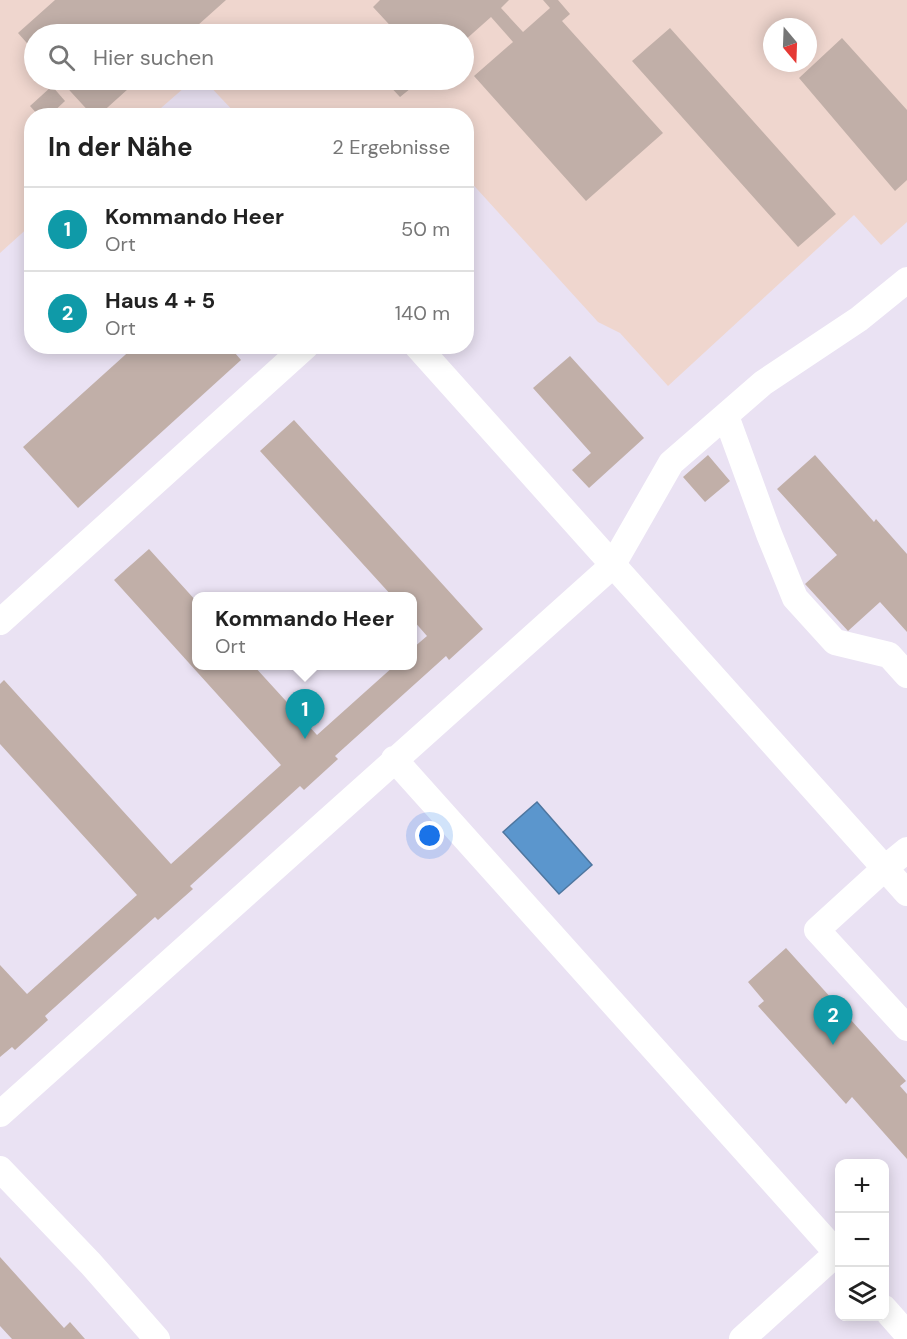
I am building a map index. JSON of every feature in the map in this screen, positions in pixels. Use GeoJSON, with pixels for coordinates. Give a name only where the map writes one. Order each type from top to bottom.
{"type":"FeatureCollection","features":[{"type":"Feature","properties":{"kind":"lane"},"geometry":{"type":"LineString","coordinates":[[0,1114],[612,566],[671,463],[763,383],[860,319],[907,280]]}},
{"type":"Feature","properties":{"kind":"lane"},"geometry":{"type":"LineString","coordinates":[[0,622],[297,354]]}},
{"type":"Feature","properties":{"kind":"lane"},"geometry":{"type":"LineString","coordinates":[[424,354],[907,893]]}},
{"type":"Feature","properties":{"kind":"lane"},"geometry":{"type":"LineString","coordinates":[[726,416],[795,598],[835,642],[890,655],[907,675]]}},
{"type":"Feature","properties":{"kind":"lane"},"geometry":{"type":"LineString","coordinates":[[394,759],[835,1251]]}},
{"type":"Feature","properties":{"kind":"lane"},"geometry":{"type":"LineString","coordinates":[[907,850],[818,930],[907,1028]]}},
{"type":"Feature","properties":{"kind":"lane"},"geometry":{"type":"LineString","coordinates":[[0,1168],[91,1264],[157,1339]]}},
{"type":"Feature","properties":{"kind":"lane"},"geometry":{"type":"LineString","coordinates":[[742,1339],[835,1257]]}},
{"type":"Feature","properties":{"kind":"lane"},"geometry":{"type":"LineString","coordinates":[[889,1313],[907,1334]]}},
{"type":"Feature","properties":{"kind":"shaded area"},"geometry":{"type":"Polygon","coordinates":[[[0,0],[907,0],[907,222],[881,245],[854,215],[668,386],[620,333],[598,322],[474,186],[474,108],[230,108],[213,90],[474,90],[474,24],[24,24],[24,90],[182,90],[161,108],[24,108],[24,231],[0,253],[0,0]]]}},
{"type":"Feature","properties":{"kind":"water"},"geometry":{"type":"Polygon","coordinates":[[[537,802],[592,865],[559,894],[503,832],[537,802]]]}},
{"type":"Feature","properties":{"kind":"building"},"geometry":{"type":"Polygon","coordinates":[[[55,0],[226,0],[199,24],[28,24],[55,0]]]}},
{"type":"Feature","properties":{"kind":"building"},"geometry":{"type":"Polygon","coordinates":[[[380,0],[509,0],[501,8],[523,32],[550,8],[543,0],[558,0],[570,14],[562,21],[663,133],[586,201],[474,76],[513,42],[491,17],[474,32],[474,24],[389,24],[373,7],[380,0]]]}},
{"type":"Feature","properties":{"kind":"building"},"geometry":{"type":"Polygon","coordinates":[[[24,28],[24,40],[18,33],[24,28]]]}},
{"type":"Feature","properties":{"kind":"building"},"geometry":{"type":"Polygon","coordinates":[[[670,28],[836,214],[798,247],[632,61],[670,28]]]}},
{"type":"Feature","properties":{"kind":"building"},"geometry":{"type":"Polygon","coordinates":[[[842,38],[907,110],[907,180],[895,191],[799,78],[805,72],[817,72],[817,61],[842,38]]]}},
{"type":"Feature","properties":{"kind":"building"},"geometry":{"type":"Polygon","coordinates":[[[48,90],[55,90],[65,101],[58,108],[32,108],[30,106],[48,90]]]}},
{"type":"Feature","properties":{"kind":"building"},"geometry":{"type":"Polygon","coordinates":[[[69,90],[127,90],[107,108],[86,108],[69,90]]]}},
{"type":"Feature","properties":{"kind":"building"},"geometry":{"type":"Polygon","coordinates":[[[393,90],[409,90],[400,97],[393,90]]]}},
{"type":"Feature","properties":{"kind":"building"},"geometry":{"type":"Polygon","coordinates":[[[126,354],[236,354],[241,360],[78,508],[23,447],[126,354]]]}},
{"type":"Feature","properties":{"kind":"building"},"geometry":{"type":"Polygon","coordinates":[[[570,356],[644,438],[589,488],[572,470],[591,453],[533,388],[570,356]]]}},
{"type":"Feature","properties":{"kind":"building"},"geometry":{"type":"Polygon","coordinates":[[[294,420],[483,629],[449,660],[446,656],[335,756],[338,759],[304,790],[300,786],[190,886],[193,889],[158,920],[155,917],[45,1016],[48,1020],[15,1050],[12,1047],[0,1057],[0,965],[27,994],[137,895],[0,744],[0,684],[4,680],[171,864],[281,765],[195,670],[258,670],[317,735],[390,670],[417,670],[417,645],[427,636],[417,625],[417,592],[388,592],[260,451],[294,420]]]}},
{"type":"Feature","properties":{"kind":"building"},"geometry":{"type":"Polygon","coordinates":[[[708,455],[730,481],[705,502],[683,477],[708,455]]]}},
{"type":"Feature","properties":{"kind":"building"},"geometry":{"type":"Polygon","coordinates":[[[815,455],[874,522],[876,519],[907,554],[907,632],[880,602],[848,631],[805,584],[837,555],[777,489],[815,455]]]}},
{"type":"Feature","properties":{"kind":"building"},"geometry":{"type":"Polygon","coordinates":[[[149,549],[192,596],[192,666],[114,580],[149,549]]]}},
{"type":"Feature","properties":{"kind":"building"},"geometry":{"type":"Polygon","coordinates":[[[786,948],[906,1081],[900,1086],[907,1094],[907,1159],[852,1097],[846,1104],[758,1006],[764,1001],[748,982],[786,948]]]}},
{"type":"Feature","properties":{"kind":"building"},"geometry":{"type":"Polygon","coordinates":[[[0,1257],[64,1328],[70,1322],[85,1339],[12,1339],[0,1326],[0,1257]]]}},
{"type":"Feature","properties":{"kind":"place","name":"Kommando Heer"},"geometry":{"type":"Point","coordinates":[305,739]}},
{"type":"Feature","properties":{"kind":"place","name":"Haus 4 + 5"},"geometry":{"type":"Point","coordinates":[833,1045]}}]}
